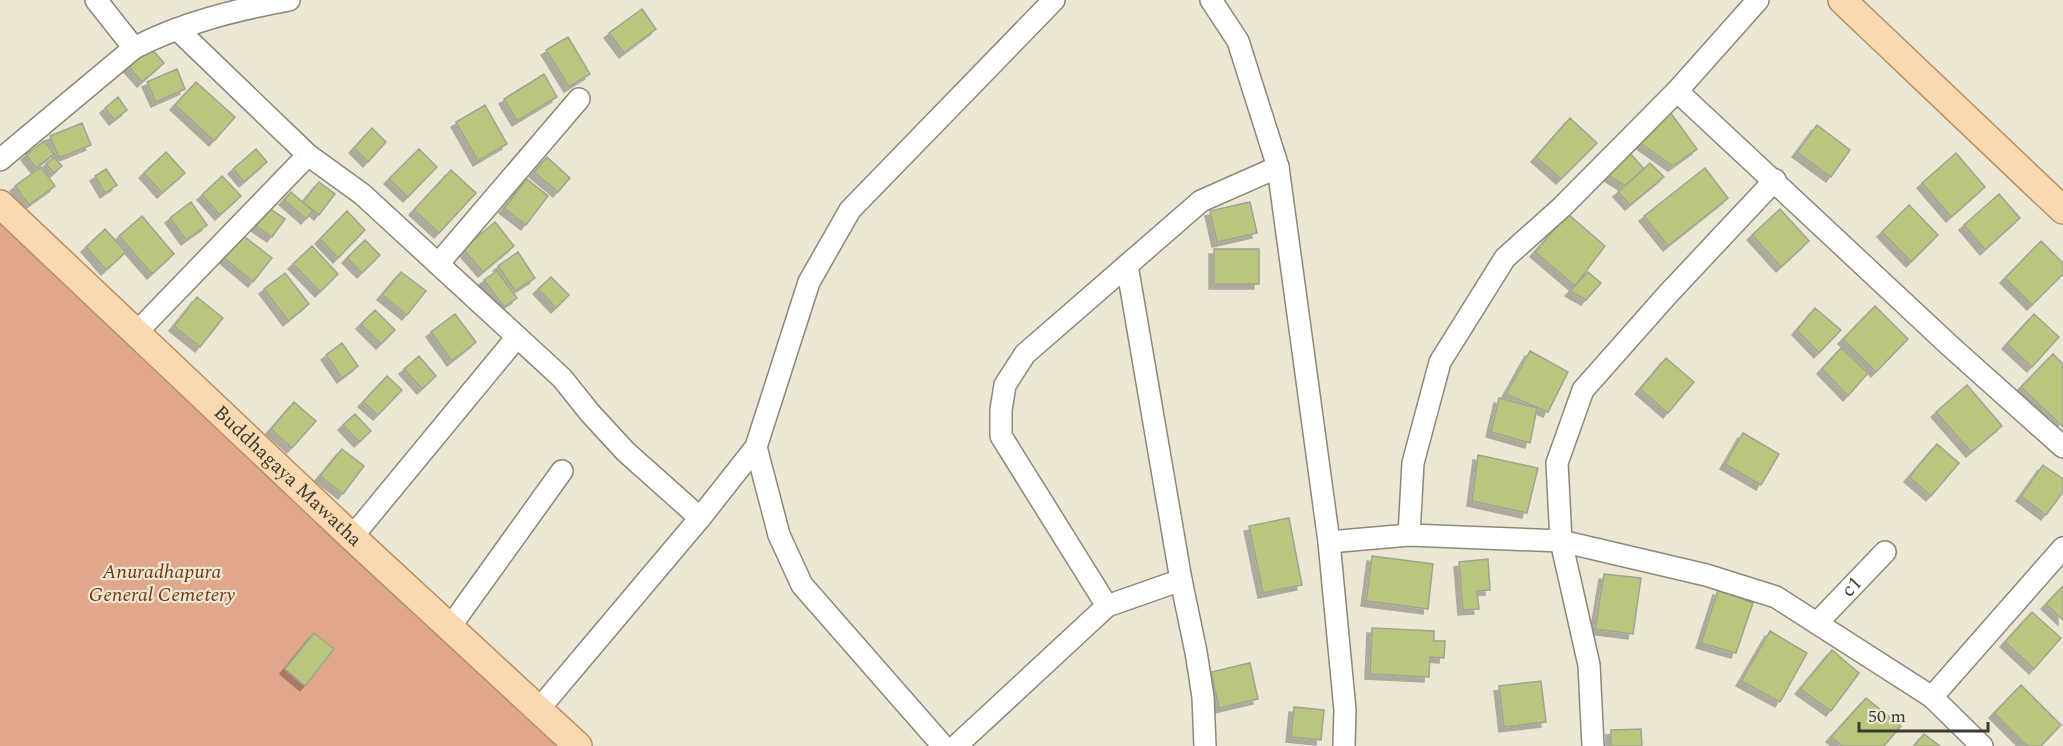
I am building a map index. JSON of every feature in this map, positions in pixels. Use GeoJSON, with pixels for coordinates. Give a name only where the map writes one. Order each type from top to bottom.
{"type":"FeatureCollection","features":[{"type":"Feature","properties":{"kind":"main road"},"geometry":{"type":"LineString","coordinates":[[1842,0],[2063,210]]}},
{"type":"Feature","properties":{"kind":"main road","name":"Buddhagaya Mawatha"},"geometry":{"type":"LineString","coordinates":[[0,204],[135,334],[578,746]]}},
{"type":"Feature","properties":{"kind":"street"},"geometry":{"type":"LineString","coordinates":[[96,0],[134,48]]}},
{"type":"Feature","properties":{"kind":"street"},"geometry":{"type":"LineString","coordinates":[[0,160],[134,48],[159,35],[235,10],[289,0]]}},
{"type":"Feature","properties":{"kind":"street"},"geometry":{"type":"LineString","coordinates":[[539,709],[700,518],[756,447],[809,282],[850,210],[1054,0]]}},
{"type":"Feature","properties":{"kind":"street"},"geometry":{"type":"LineString","coordinates":[[1211,0],[1238,41],[1278,167],[1329,542],[1345,710],[1344,746]]}},
{"type":"Feature","properties":{"kind":"street"},"geometry":{"type":"LineString","coordinates":[[1409,535],[1413,463],[1440,362],[1505,258],[1562,207],[1677,91],[1758,0]]}},
{"type":"Feature","properties":{"kind":"street"},"geometry":{"type":"LineString","coordinates":[[177,29],[308,155],[362,194],[562,378],[626,452],[700,518]]}},
{"type":"Feature","properties":{"kind":"street"},"geometry":{"type":"LineString","coordinates":[[1677,91],[1775,180],[1949,345],[2063,447]]}},
{"type":"Feature","properties":{"kind":"street"},"geometry":{"type":"LineString","coordinates":[[438,264],[579,99]]}},
{"type":"Feature","properties":{"kind":"street"},"geometry":{"type":"LineString","coordinates":[[135,334],[308,155]]}},
{"type":"Feature","properties":{"kind":"street"},"geometry":{"type":"LineString","coordinates":[[1107,606],[1001,436],[1000,410],[1005,385],[1025,354],[1201,201],[1278,167]]}},
{"type":"Feature","properties":{"kind":"street"},"geometry":{"type":"LineString","coordinates":[[1593,746],[1589,665],[1561,541],[1557,463],[1583,390],[1668,294],[1775,180]]}},
{"type":"Feature","properties":{"kind":"street"},"geometry":{"type":"LineString","coordinates":[[1128,265],[1203,697],[1205,746]]}},
{"type":"Feature","properties":{"kind":"street"},"geometry":{"type":"LineString","coordinates":[[352,537],[517,337]]}},
{"type":"Feature","properties":{"kind":"street"},"geometry":{"type":"LineString","coordinates":[[756,447],[779,535],[802,585],[943,746]]}},
{"type":"Feature","properties":{"kind":"street"},"geometry":{"type":"LineString","coordinates":[[450,627],[562,471]]}},
{"type":"Feature","properties":{"kind":"street"},"geometry":{"type":"LineString","coordinates":[[1329,542],[1409,535],[1561,541],[1706,575],[1776,597],[1932,698],[1983,746]]}},
{"type":"Feature","properties":{"kind":"street"},"geometry":{"type":"LineString","coordinates":[[1932,698],[2063,548]]}},
{"type":"Feature","properties":{"kind":"street","name":"c1"},"geometry":{"type":"LineString","coordinates":[[1817,623],[1885,552]]}},
{"type":"Feature","properties":{"kind":"street"},"geometry":{"type":"LineString","coordinates":[[956,746],[1107,606],[1181,580]]}},
{"type":"Feature","properties":{"kind":"green space","name":"Anuradhapura General Cemetery"},"geometry":{"type":"Polygon","coordinates":[[[0,204],[573,746],[0,746],[0,204]]]}},
{"type":"Feature","properties":{"kind":"building"},"geometry":{"type":"Polygon","coordinates":[[[642,9],[656,29],[624,53],[609,33],[642,9]]]}},
{"type":"Feature","properties":{"kind":"building"},"geometry":{"type":"Polygon","coordinates":[[[568,37],[590,74],[569,87],[546,50],[568,37]]]}},
{"type":"Feature","properties":{"kind":"building"},"geometry":{"type":"Polygon","coordinates":[[[148,45],[164,63],[142,82],[126,64],[148,45]]]}},
{"type":"Feature","properties":{"kind":"building"},"geometry":{"type":"Polygon","coordinates":[[[177,69],[185,89],[156,102],[147,82],[177,69]]]}},
{"type":"Feature","properties":{"kind":"building"},"geometry":{"type":"Polygon","coordinates":[[[544,74],[557,97],[517,121],[504,99],[544,74]]]}},
{"type":"Feature","properties":{"kind":"building"},"geometry":{"type":"Polygon","coordinates":[[[196,82],[235,117],[214,141],[175,105],[196,82]]]}},
{"type":"Feature","properties":{"kind":"building"},"geometry":{"type":"Polygon","coordinates":[[[118,97],[127,110],[114,120],[105,108],[118,97]]]}},
{"type":"Feature","properties":{"kind":"building"},"geometry":{"type":"Polygon","coordinates":[[[485,105],[507,144],[478,161],[456,122],[485,105]]]}},
{"type":"Feature","properties":{"kind":"building"},"geometry":{"type":"Polygon","coordinates":[[[1670,112],[1697,149],[1673,166],[1640,143],[1670,112]]]}},
{"type":"Feature","properties":{"kind":"building"},"geometry":{"type":"Polygon","coordinates":[[[1570,118],[1597,143],[1561,179],[1536,157],[1570,118]]]}},
{"type":"Feature","properties":{"kind":"building"},"geometry":{"type":"Polygon","coordinates":[[[82,123],[91,145],[59,158],[50,136],[82,123]]]}},
{"type":"Feature","properties":{"kind":"building"},"geometry":{"type":"Polygon","coordinates":[[[1817,125],[1850,150],[1831,177],[1797,152],[1817,125]]]}},
{"type":"Feature","properties":{"kind":"building"},"geometry":{"type":"Polygon","coordinates":[[[372,128],[386,142],[368,162],[354,148],[372,128]]]}},
{"type":"Feature","properties":{"kind":"building"},"geometry":{"type":"Polygon","coordinates":[[[44,141],[54,154],[36,168],[26,155],[44,141]]]}},
{"type":"Feature","properties":{"kind":"building"},"geometry":{"type":"Polygon","coordinates":[[[256,149],[267,162],[244,182],[233,169],[256,149]]]}},
{"type":"Feature","properties":{"kind":"building"},"geometry":{"type":"Polygon","coordinates":[[[419,149],[437,167],[408,197],[389,179],[419,149]]]}},
{"type":"Feature","properties":{"kind":"building"},"geometry":{"type":"Polygon","coordinates":[[[166,152],[185,173],[162,193],[144,173],[166,152]]]}},
{"type":"Feature","properties":{"kind":"building"},"geometry":{"type":"Polygon","coordinates":[[[1629,152],[1644,169],[1625,186],[1606,174],[1629,152]]]}},
{"type":"Feature","properties":{"kind":"building"},"geometry":{"type":"Polygon","coordinates":[[[1956,153],[1985,187],[1951,217],[1922,183],[1956,153]]]}},
{"type":"Feature","properties":{"kind":"building"},"geometry":{"type":"Polygon","coordinates":[[[54,157],[62,166],[54,173],[46,164],[54,157]]]}},
{"type":"Feature","properties":{"kind":"building"},"geometry":{"type":"Polygon","coordinates":[[[547,157],[570,178],[558,192],[534,172],[547,157]]]}},
{"type":"Feature","properties":{"kind":"building"},"geometry":{"type":"Polygon","coordinates":[[[1650,163],[1664,177],[1630,205],[1618,192],[1650,163]]]}},
{"type":"Feature","properties":{"kind":"building"},"geometry":{"type":"Polygon","coordinates":[[[41,167],[55,186],[29,205],[15,186],[41,167]]]}},
{"type":"Feature","properties":{"kind":"building"},"geometry":{"type":"Polygon","coordinates":[[[1705,168],[1728,198],[1668,246],[1644,216],[1705,168]]]}},
{"type":"Feature","properties":{"kind":"building"},"geometry":{"type":"Polygon","coordinates":[[[106,169],[117,185],[105,193],[95,176],[106,169]]]}},
{"type":"Feature","properties":{"kind":"building"},"geometry":{"type":"Polygon","coordinates":[[[451,170],[476,193],[439,233],[414,210],[451,170]]]}},
{"type":"Feature","properties":{"kind":"building"},"geometry":{"type":"Polygon","coordinates":[[[222,176],[241,196],[220,215],[202,195],[222,176]]]}},
{"type":"Feature","properties":{"kind":"building"},"geometry":{"type":"Polygon","coordinates":[[[527,179],[548,196],[526,225],[504,208],[527,179]]]}},
{"type":"Feature","properties":{"kind":"building"},"geometry":{"type":"Polygon","coordinates":[[[319,182],[335,194],[319,215],[303,202],[319,182]]]}},
{"type":"Feature","properties":{"kind":"building"},"geometry":{"type":"Polygon","coordinates":[[[291,192],[313,211],[306,219],[284,200],[291,192]]]}},
{"type":"Feature","properties":{"kind":"building"},"geometry":{"type":"Polygon","coordinates":[[[1999,194],[2020,218],[1985,250],[1964,225],[1999,194]]]}},
{"type":"Feature","properties":{"kind":"building"},"geometry":{"type":"Polygon","coordinates":[[[191,202],[207,225],[186,240],[170,218],[191,202]]]}},
{"type":"Feature","properties":{"kind":"building"},"geometry":{"type":"Polygon","coordinates":[[[1250,202],[1257,233],[1217,242],[1210,211],[1250,202]]]}},
{"type":"Feature","properties":{"kind":"building"},"geometry":{"type":"Polygon","coordinates":[[[1909,205],[1938,235],[1911,262],[1882,232],[1909,205]]]}},
{"type":"Feature","properties":{"kind":"building"},"geometry":{"type":"Polygon","coordinates":[[[266,206],[285,219],[272,237],[253,224],[266,206]]]}},
{"type":"Feature","properties":{"kind":"building"},"geometry":{"type":"Polygon","coordinates":[[[1780,209],[1809,241],[1781,267],[1752,235],[1780,209]]]}},
{"type":"Feature","properties":{"kind":"building"},"geometry":{"type":"Polygon","coordinates":[[[347,211],[365,230],[338,258],[320,239],[347,211]]]}},
{"type":"Feature","properties":{"kind":"building"},"geometry":{"type":"Polygon","coordinates":[[[1568,214],[1605,246],[1575,286],[1535,252],[1568,214]]]}},
{"type":"Feature","properties":{"kind":"building"},"geometry":{"type":"Polygon","coordinates":[[[142,216],[174,254],[152,274],[119,236],[142,216]]]}},
{"type":"Feature","properties":{"kind":"building"},"geometry":{"type":"Polygon","coordinates":[[[495,222],[514,246],[483,272],[463,249],[495,222]]]}},
{"type":"Feature","properties":{"kind":"building"},"geometry":{"type":"Polygon","coordinates":[[[105,229],[126,252],[106,270],[86,247],[105,229]]]}},
{"type":"Feature","properties":{"kind":"building"},"geometry":{"type":"Polygon","coordinates":[[[241,234],[272,258],[253,282],[223,257],[241,234]]]}},
{"type":"Feature","properties":{"kind":"building"},"geometry":{"type":"Polygon","coordinates":[[[365,240],[380,255],[362,273],[347,258],[365,240]]]}},
{"type":"Feature","properties":{"kind":"building"},"geometry":{"type":"Polygon","coordinates":[[[2041,241],[2063,263],[2063,274],[2032,305],[2005,278],[2041,241]]]}},
{"type":"Feature","properties":{"kind":"building"},"geometry":{"type":"Polygon","coordinates":[[[312,246],[338,274],[320,292],[293,264],[312,246]]]}},
{"type":"Feature","properties":{"kind":"building"},"geometry":{"type":"Polygon","coordinates":[[[1214,249],[1259,249],[1259,284],[1214,284],[1214,249]]]}},
{"type":"Feature","properties":{"kind":"building"},"geometry":{"type":"Polygon","coordinates":[[[518,252],[535,278],[515,291],[498,266],[518,252]]]}},
{"type":"Feature","properties":{"kind":"building"},"geometry":{"type":"Polygon","coordinates":[[[497,271],[517,298],[504,307],[484,280],[497,271]]]}},
{"type":"Feature","properties":{"kind":"building"},"geometry":{"type":"Polygon","coordinates":[[[401,272],[426,291],[407,315],[382,295],[401,272]]]}},
{"type":"Feature","properties":{"kind":"building"},"geometry":{"type":"Polygon","coordinates":[[[1588,272],[1601,283],[1586,300],[1570,291],[1588,272]]]}},
{"type":"Feature","properties":{"kind":"building"},"geometry":{"type":"Polygon","coordinates":[[[285,273],[309,304],[288,321],[264,289],[285,273]]]}},
{"type":"Feature","properties":{"kind":"building"},"geometry":{"type":"Polygon","coordinates":[[[551,277],[569,295],[556,308],[538,289],[551,277]]]}},
{"type":"Feature","properties":{"kind":"building"},"geometry":{"type":"Polygon","coordinates":[[[197,297],[223,318],[200,347],[174,326],[197,297]]]}},
{"type":"Feature","properties":{"kind":"building"},"geometry":{"type":"Polygon","coordinates":[[[1875,306],[1908,339],[1876,372],[1843,339],[1875,306]]]}},
{"type":"Feature","properties":{"kind":"building"},"geometry":{"type":"Polygon","coordinates":[[[1815,308],[1841,330],[1819,353],[1797,330],[1815,308]]]}},
{"type":"Feature","properties":{"kind":"building"},"geometry":{"type":"Polygon","coordinates":[[[375,310],[395,330],[381,344],[361,324],[375,310]]]}},
{"type":"Feature","properties":{"kind":"building"},"geometry":{"type":"Polygon","coordinates":[[[455,314],[476,342],[452,361],[431,332],[455,314]]]}},
{"type":"Feature","properties":{"kind":"building"},"geometry":{"type":"Polygon","coordinates":[[[2034,314],[2059,337],[2032,367],[2007,344],[2034,314]]]}},
{"type":"Feature","properties":{"kind":"building"},"geometry":{"type":"Polygon","coordinates":[[[342,343],[358,366],[342,378],[326,355],[342,343]]]}},
{"type":"Feature","properties":{"kind":"building"},"geometry":{"type":"Polygon","coordinates":[[[1841,348],[1868,373],[1848,396],[1822,369],[1841,348]]]}},
{"type":"Feature","properties":{"kind":"building"},"geometry":{"type":"Polygon","coordinates":[[[1530,351],[1568,372],[1548,412],[1506,394],[1530,351]]]}},
{"type":"Feature","properties":{"kind":"building"},"geometry":{"type":"Polygon","coordinates":[[[2053,354],[2063,364],[2063,427],[2021,387],[2053,354]]]}},
{"type":"Feature","properties":{"kind":"building"},"geometry":{"type":"Polygon","coordinates":[[[419,356],[436,376],[422,389],[404,369],[419,356]]]}},
{"type":"Feature","properties":{"kind":"building"},"geometry":{"type":"Polygon","coordinates":[[[1666,358],[1694,382],[1668,413],[1640,389],[1666,358]]]}},
{"type":"Feature","properties":{"kind":"building"},"geometry":{"type":"Polygon","coordinates":[[[387,376],[402,390],[378,415],[363,402],[387,376]]]}},
{"type":"Feature","properties":{"kind":"building"},"geometry":{"type":"Polygon","coordinates":[[[1967,385],[2002,426],[1971,452],[1936,412],[1967,385]]]}},
{"type":"Feature","properties":{"kind":"building"},"geometry":{"type":"Polygon","coordinates":[[[1499,398],[1537,408],[1530,443],[1491,432],[1499,398]]]}},
{"type":"Feature","properties":{"kind":"building"},"geometry":{"type":"Polygon","coordinates":[[[294,402],[316,421],[292,448],[271,429],[294,402]]]}},
{"type":"Feature","properties":{"kind":"building"},"geometry":{"type":"Polygon","coordinates":[[[355,414],[371,431],[359,442],[343,425],[355,414]]]}},
{"type":"Feature","properties":{"kind":"building"},"geometry":{"type":"Polygon","coordinates":[[[1743,433],[1779,454],[1761,485],[1725,464],[1743,433]]]}},
{"type":"Feature","properties":{"kind":"building"},"geometry":{"type":"Polygon","coordinates":[[[1937,444],[1959,463],[1931,496],[1909,477],[1937,444]]]}},
{"type":"Feature","properties":{"kind":"building"},"geometry":{"type":"Polygon","coordinates":[[[342,449],[364,466],[343,494],[320,476],[342,449]]]}},
{"type":"Feature","properties":{"kind":"building"},"geometry":{"type":"Polygon","coordinates":[[[1478,455],[1538,468],[1527,513],[1472,501],[1478,455]]]}},
{"type":"Feature","properties":{"kind":"building"},"geometry":{"type":"Polygon","coordinates":[[[2043,465],[2063,479],[2063,492],[2046,515],[2021,496],[2043,465]]]}},
{"type":"Feature","properties":{"kind":"building"},"geometry":{"type":"Polygon","coordinates":[[[1289,518],[1302,585],[1263,593],[1249,526],[1289,518]]]}},
{"type":"Feature","properties":{"kind":"building"},"geometry":{"type":"Polygon","coordinates":[[[1372,556],[1433,564],[1428,609],[1366,601],[1372,556]]]}},
{"type":"Feature","properties":{"kind":"building"},"geometry":{"type":"Polygon","coordinates":[[[1488,559],[1490,590],[1477,591],[1479,609],[1463,610],[1459,562],[1488,559]]]}},
{"type":"Feature","properties":{"kind":"building"},"geometry":{"type":"Polygon","coordinates":[[[1604,574],[1641,578],[1633,634],[1595,629],[1604,574]]]}},
{"type":"Feature","properties":{"kind":"building"},"geometry":{"type":"Polygon","coordinates":[[[2063,586],[2063,620],[2046,604],[2063,586]]]}},
{"type":"Feature","properties":{"kind":"building"},"geometry":{"type":"Polygon","coordinates":[[[1718,590],[1753,603],[1736,653],[1701,643],[1718,590]]]}},
{"type":"Feature","properties":{"kind":"building"},"geometry":{"type":"Polygon","coordinates":[[[2032,612],[2061,638],[2034,669],[2005,642],[2032,612]]]}},
{"type":"Feature","properties":{"kind":"building"},"geometry":{"type":"Polygon","coordinates":[[[1372,628],[1434,631],[1434,641],[1445,641],[1444,658],[1430,657],[1429,677],[1370,674],[1372,628]]]}},
{"type":"Feature","properties":{"kind":"building"},"geometry":{"type":"Polygon","coordinates":[[[1770,631],[1807,653],[1780,702],[1741,681],[1770,631]]]}},
{"type":"Feature","properties":{"kind":"building"},"geometry":{"type":"Polygon","coordinates":[[[314,633],[334,649],[305,686],[285,669],[314,633]]]}},
{"type":"Feature","properties":{"kind":"building"},"geometry":{"type":"Polygon","coordinates":[[[1832,650],[1859,673],[1831,711],[1800,689],[1832,650]]]}},
{"type":"Feature","properties":{"kind":"building"},"geometry":{"type":"Polygon","coordinates":[[[1250,663],[1258,699],[1219,708],[1211,672],[1250,663]]]}},
{"type":"Feature","properties":{"kind":"building"},"geometry":{"type":"Polygon","coordinates":[[[1541,681],[1546,722],[1504,727],[1499,686],[1541,681]]]}},
{"type":"Feature","properties":{"kind":"building"},"geometry":{"type":"Polygon","coordinates":[[[2021,685],[2061,725],[2041,746],[2027,746],[1994,713],[2021,685]]]}},
{"type":"Feature","properties":{"kind":"building"},"geometry":{"type":"Polygon","coordinates":[[[1866,698],[1901,726],[1884,746],[1842,746],[1831,737],[1866,698]]]}},
{"type":"Feature","properties":{"kind":"building"},"geometry":{"type":"Polygon","coordinates":[[[1294,707],[1324,710],[1321,740],[1291,737],[1294,707]]]}},
{"type":"Feature","properties":{"kind":"building"},"geometry":{"type":"Polygon","coordinates":[[[1641,729],[1642,746],[1611,746],[1611,730],[1641,729]]]}},
{"type":"Feature","properties":{"kind":"building"},"geometry":{"type":"Polygon","coordinates":[[[1924,734],[1940,746],[1914,746],[1924,734]]]}}]}
